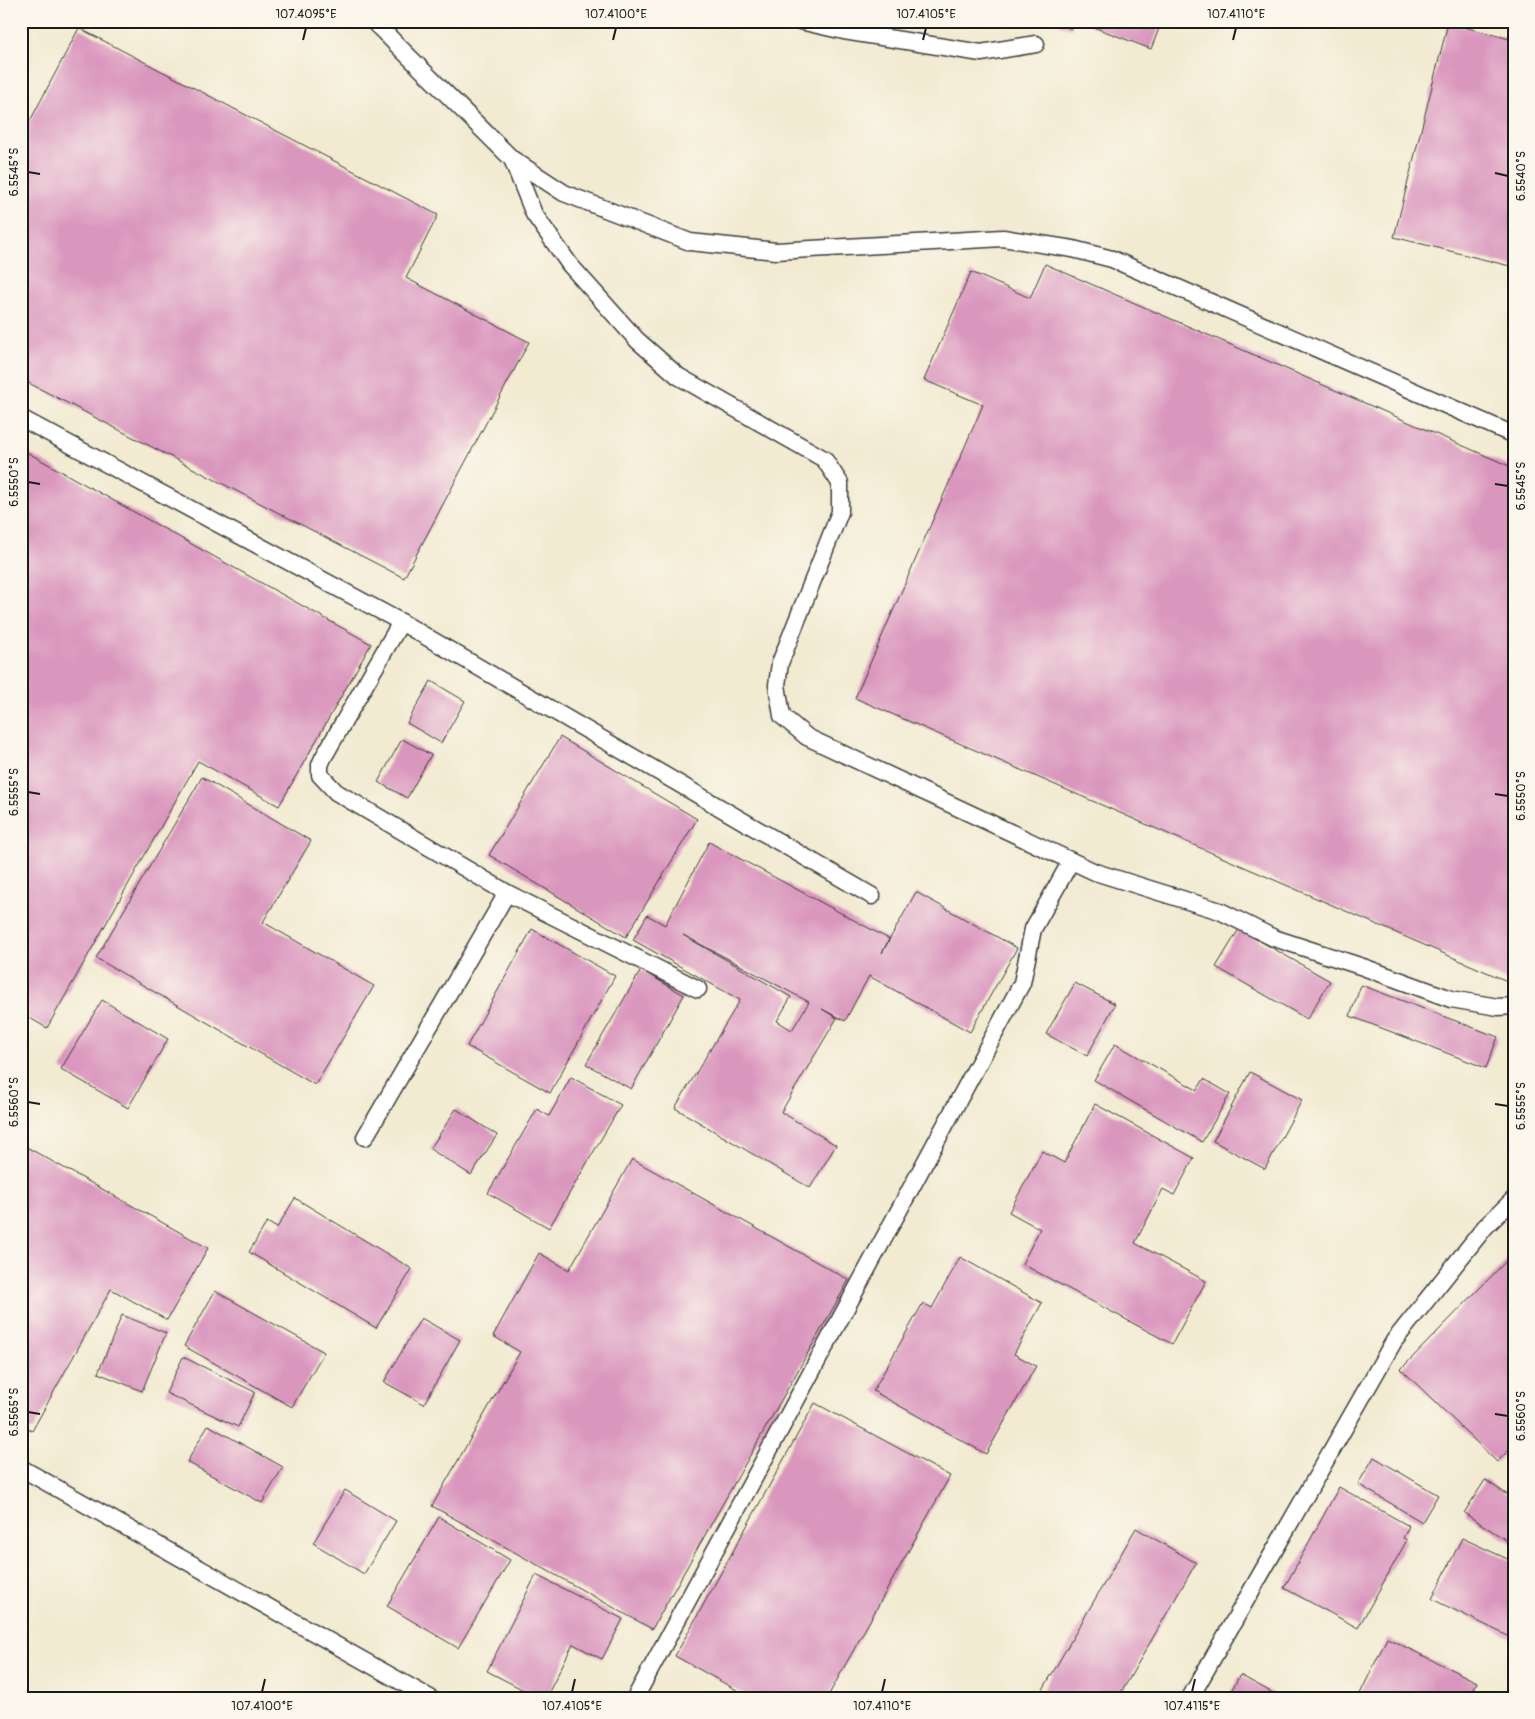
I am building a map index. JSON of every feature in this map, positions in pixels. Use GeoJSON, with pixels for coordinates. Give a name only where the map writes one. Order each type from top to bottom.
{"type":"FeatureCollection","features":[{"type":"Feature","properties":{"kind":"lane"},"geometry":{"type":"LineString","coordinates":[[373,21],[512,159],[564,193],[690,242],[776,251],[1003,238],[1073,249],[1112,259],[1514,435]]}},
{"type":"Feature","properties":{"kind":"lane"},"geometry":{"type":"LineString","coordinates":[[800,21],[844,31],[981,53],[1036,44]]}},
{"type":"Feature","properties":{"kind":"lane"},"geometry":{"type":"LineString","coordinates":[[512,159],[534,214],[570,265],[637,340],[678,376],[824,459],[840,483],[840,512],[780,663],[778,685],[782,716],[807,736],[1095,872],[1220,911],[1274,938],[1451,999],[1498,1008],[1514,1006]]}},
{"type":"Feature","properties":{"kind":"lane"},"geometry":{"type":"LineString","coordinates":[[21,418],[401,622],[872,896]]}},
{"type":"Feature","properties":{"kind":"lane"},"geometry":{"type":"LineString","coordinates":[[401,622],[320,765],[320,775],[336,792],[508,893],[698,990]]}},
{"type":"Feature","properties":{"kind":"lane"},"geometry":{"type":"LineString","coordinates":[[635,1698],[1022,983],[1033,929],[1071,861]]}},
{"type":"Feature","properties":{"kind":"lane"},"geometry":{"type":"LineString","coordinates":[[364,1137],[508,893]]}},
{"type":"Feature","properties":{"kind":"lane"},"geometry":{"type":"LineString","coordinates":[[1190,1698],[1394,1341],[1485,1227],[1514,1199]]}},
{"type":"Feature","properties":{"kind":"lane"},"geometry":{"type":"LineString","coordinates":[[21,1468],[430,1698]]}},
{"type":"Feature","properties":{"kind":"building"},"geometry":{"type":"Polygon","coordinates":[[[1052,21],[1074,21],[1071,29],[1052,21]]]}},
{"type":"Feature","properties":{"kind":"building"},"geometry":{"type":"Polygon","coordinates":[[[1078,21],[1162,21],[1151,49],[1078,21]]]}},
{"type":"Feature","properties":{"kind":"building"},"geometry":{"type":"Polygon","coordinates":[[[1448,23],[1514,40],[1514,267],[1394,237],[1448,23]]]}},
{"type":"Feature","properties":{"kind":"building"},"geometry":{"type":"Polygon","coordinates":[[[79,28],[438,215],[406,278],[529,342],[404,578],[21,379],[21,138],[79,28]]]}},
{"type":"Feature","properties":{"kind":"building"},"geometry":{"type":"Polygon","coordinates":[[[1045,264],[1514,468],[1514,984],[855,698],[983,405],[924,380],[971,272],[1030,298],[1045,264]]]}},
{"type":"Feature","properties":{"kind":"building"},"geometry":{"type":"Polygon","coordinates":[[[21,449],[371,644],[279,806],[198,761],[47,1028],[21,1013],[21,449]]]}},
{"type":"Feature","properties":{"kind":"building"},"geometry":{"type":"Polygon","coordinates":[[[431,681],[465,701],[441,743],[407,723],[431,681]]]}},
{"type":"Feature","properties":{"kind":"building"},"geometry":{"type":"Polygon","coordinates":[[[560,737],[697,819],[626,937],[489,855],[560,737]]]}},
{"type":"Feature","properties":{"kind":"building"},"geometry":{"type":"Polygon","coordinates":[[[402,739],[431,755],[407,798],[378,782],[402,739]]]}},
{"type":"Feature","properties":{"kind":"building"},"geometry":{"type":"Polygon","coordinates":[[[202,777],[311,841],[263,922],[374,986],[315,1085],[96,958],[202,777]]]}},
{"type":"Feature","properties":{"kind":"building"},"geometry":{"type":"Polygon","coordinates":[[[709,842],[889,939],[882,953],[916,892],[1017,948],[970,1032],[869,976],[845,1021],[822,1009],[837,1018],[781,1112],[836,1145],[810,1188],[675,1108],[740,1000],[633,940],[647,915],[665,925],[709,842]],[[683,935],[791,997],[777,1021],[792,1030],[809,1002],[683,935]]]}},
{"type":"Feature","properties":{"kind":"building"},"geometry":{"type":"Polygon","coordinates":[[[532,929],[615,976],[550,1093],[467,1046],[532,929]]]}},
{"type":"Feature","properties":{"kind":"building"},"geometry":{"type":"Polygon","coordinates":[[[1239,929],[1330,981],[1307,1019],[1216,967],[1239,929]]]}},
{"type":"Feature","properties":{"kind":"building"},"geometry":{"type":"Polygon","coordinates":[[[641,970],[684,995],[631,1089],[586,1064],[641,970]]]}},
{"type":"Feature","properties":{"kind":"building"},"geometry":{"type":"Polygon","coordinates":[[[1075,983],[1115,1004],[1087,1056],[1046,1034],[1075,983]]]}},
{"type":"Feature","properties":{"kind":"building"},"geometry":{"type":"Polygon","coordinates":[[[1361,985],[1498,1037],[1486,1068],[1350,1016],[1361,985]]]}},
{"type":"Feature","properties":{"kind":"building"},"geometry":{"type":"Polygon","coordinates":[[[102,1000],[168,1039],[128,1108],[61,1069],[102,1000]]]}},
{"type":"Feature","properties":{"kind":"building"},"geometry":{"type":"Polygon","coordinates":[[[1115,1044],[1197,1090],[1204,1079],[1230,1094],[1202,1142],[1094,1080],[1115,1044]]]}},
{"type":"Feature","properties":{"kind":"building"},"geometry":{"type":"Polygon","coordinates":[[[1250,1072],[1302,1100],[1265,1169],[1213,1141],[1250,1072]]]}},
{"type":"Feature","properties":{"kind":"building"},"geometry":{"type":"Polygon","coordinates":[[[571,1077],[621,1105],[549,1228],[488,1193],[537,1109],[549,1116],[571,1077]]]}},
{"type":"Feature","properties":{"kind":"building"},"geometry":{"type":"Polygon","coordinates":[[[1095,1104],[1194,1158],[1174,1195],[1163,1189],[1135,1243],[1206,1281],[1172,1344],[1022,1264],[1040,1229],[1009,1212],[1042,1151],[1064,1163],[1095,1104]]]}},
{"type":"Feature","properties":{"kind":"building"},"geometry":{"type":"Polygon","coordinates":[[[456,1109],[497,1135],[471,1175],[430,1149],[456,1109]]]}},
{"type":"Feature","properties":{"kind":"building"},"geometry":{"type":"Polygon","coordinates":[[[21,1144],[208,1248],[167,1320],[111,1289],[32,1431],[21,1426],[21,1144]]]}},
{"type":"Feature","properties":{"kind":"building"},"geometry":{"type":"Polygon","coordinates":[[[632,1159],[849,1280],[652,1629],[432,1506],[520,1352],[493,1336],[539,1253],[569,1270],[632,1159]]]}},
{"type":"Feature","properties":{"kind":"building"},"geometry":{"type":"Polygon","coordinates":[[[295,1198],[412,1269],[376,1328],[249,1252],[267,1222],[277,1228],[295,1198]]]}},
{"type":"Feature","properties":{"kind":"building"},"geometry":{"type":"Polygon","coordinates":[[[1514,1253],[1514,1445],[1497,1462],[1401,1369],[1514,1253]]]}},
{"type":"Feature","properties":{"kind":"building"},"geometry":{"type":"Polygon","coordinates":[[[960,1257],[1042,1303],[1014,1354],[1036,1366],[986,1454],[873,1391],[923,1303],[932,1308],[960,1257]]]}},
{"type":"Feature","properties":{"kind":"building"},"geometry":{"type":"Polygon","coordinates":[[[215,1291],[324,1352],[292,1407],[184,1346],[215,1291]]]}},
{"type":"Feature","properties":{"kind":"building"},"geometry":{"type":"Polygon","coordinates":[[[122,1315],[166,1333],[142,1391],[98,1373],[122,1315]]]}},
{"type":"Feature","properties":{"kind":"building"},"geometry":{"type":"Polygon","coordinates":[[[421,1318],[460,1340],[424,1404],[384,1382],[421,1318]]]}},
{"type":"Feature","properties":{"kind":"building"},"geometry":{"type":"Polygon","coordinates":[[[183,1357],[255,1392],[238,1427],[166,1393],[183,1357]]]}},
{"type":"Feature","properties":{"kind":"building"},"geometry":{"type":"Polygon","coordinates":[[[815,1403],[950,1476],[827,1698],[751,1698],[675,1656],[815,1403]]]}},
{"type":"Feature","properties":{"kind":"building"},"geometry":{"type":"Polygon","coordinates":[[[208,1425],[283,1467],[262,1503],[187,1462],[208,1425]]]}},
{"type":"Feature","properties":{"kind":"building"},"geometry":{"type":"Polygon","coordinates":[[[1374,1457],[1438,1495],[1422,1522],[1358,1484],[1374,1457]]]}},
{"type":"Feature","properties":{"kind":"building"},"geometry":{"type":"Polygon","coordinates":[[[1485,1480],[1514,1499],[1514,1545],[1464,1513],[1485,1480]]]}},
{"type":"Feature","properties":{"kind":"building"},"geometry":{"type":"Polygon","coordinates":[[[1339,1487],[1409,1526],[1403,1538],[1407,1540],[1358,1628],[1284,1588],[1339,1487]]]}},
{"type":"Feature","properties":{"kind":"building"},"geometry":{"type":"Polygon","coordinates":[[[345,1490],[396,1521],[364,1574],[313,1543],[345,1490]]]}},
{"type":"Feature","properties":{"kind":"building"},"geometry":{"type":"Polygon","coordinates":[[[439,1517],[510,1560],[458,1648],[387,1606],[439,1517]]]}},
{"type":"Feature","properties":{"kind":"building"},"geometry":{"type":"Polygon","coordinates":[[[1136,1528],[1196,1563],[1118,1698],[1038,1698],[1136,1528]]]}},
{"type":"Feature","properties":{"kind":"building"},"geometry":{"type":"Polygon","coordinates":[[[1462,1538],[1514,1562],[1514,1639],[1432,1599],[1462,1538]]]}},
{"type":"Feature","properties":{"kind":"building"},"geometry":{"type":"Polygon","coordinates":[[[536,1575],[623,1619],[602,1659],[573,1644],[546,1698],[539,1698],[487,1671],[536,1575]]]}},
{"type":"Feature","properties":{"kind":"building"},"geometry":{"type":"Polygon","coordinates":[[[1387,1638],[1477,1682],[1470,1698],[1358,1698],[1387,1638]]]}},
{"type":"Feature","properties":{"kind":"building"},"geometry":{"type":"Polygon","coordinates":[[[1240,1675],[1282,1698],[1227,1698],[1240,1675]]]}}]}
